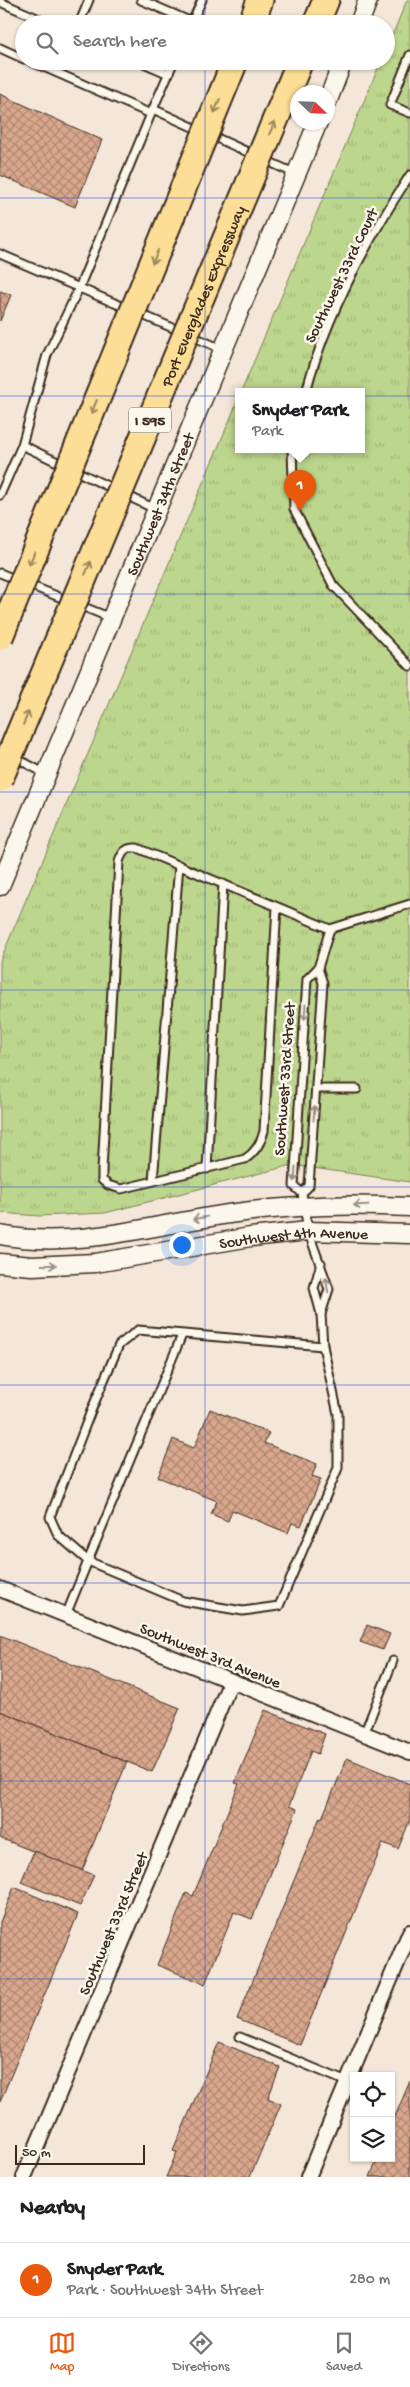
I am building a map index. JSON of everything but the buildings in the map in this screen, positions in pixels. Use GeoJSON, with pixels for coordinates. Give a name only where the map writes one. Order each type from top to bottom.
{"type":"FeatureCollection","features":[{"type":"Feature","properties":{"kind":"highway"},"geometry":{"type":"LineString","coordinates":[[254,15],[260,0]]}},
{"type":"Feature","properties":{"kind":"highway"},"geometry":{"type":"LineString","coordinates":[[320,15],[326,0]]}},
{"type":"Feature","properties":{"kind":"highway"},"geometry":{"type":"LineString","coordinates":[[0,636],[231,70]]}},
{"type":"Feature","properties":{"kind":"highway","name":"Port Everglades Expressway"},"geometry":{"type":"LineString","coordinates":[[0,779],[296,70]]}},
{"type":"Feature","properties":{"kind":"street"},"geometry":{"type":"LineString","coordinates":[[362,15],[368,0]]}},
{"type":"Feature","properties":{"kind":"street"},"geometry":{"type":"LineString","coordinates":[[334,85],[340,70]]}},
{"type":"Feature","properties":{"kind":"street","name":"Southwest 34th Street"},"geometry":{"type":"LineString","coordinates":[[0,886],[225,350],[315,130]]}},
{"type":"Feature","properties":{"kind":"street","name":"Southwest 4th Avenue"},"geometry":{"type":"LineString","coordinates":[[0,1235],[49,1239],[93,1237],[303,1200],[410,1208]]}},
{"type":"Feature","properties":{"kind":"street","name":"Southwest 4th Avenue"},"geometry":{"type":"LineString","coordinates":[[0,1263],[32,1266],[94,1263],[251,1237],[308,1231],[410,1234]]}},
{"type":"Feature","properties":{"kind":"street","name":"Southwest 3rd Avenue"},"geometry":{"type":"LineString","coordinates":[[0,1589],[410,1752]]}},
{"type":"Feature","properties":{"kind":"street","name":"Southwest 33rd Street"},"geometry":{"type":"LineString","coordinates":[[24,2177],[231,1681]]}},
{"type":"Feature","properties":{"kind":"street"},"geometry":{"type":"LineString","coordinates":[[308,2177],[410,1932]]}},
{"type":"Feature","properties":{"kind":"lane"},"geometry":{"type":"LineString","coordinates":[[83,15],[89,0]]}},
{"type":"Feature","properties":{"kind":"lane"},"geometry":{"type":"LineString","coordinates":[[141,0],[174,15]]}},
{"type":"Feature","properties":{"kind":"lane"},"geometry":{"type":"LineString","coordinates":[[195,15],[202,0]]}},
{"type":"Feature","properties":{"kind":"lane"},"geometry":{"type":"LineString","coordinates":[[0,2],[30,15]]}},
{"type":"Feature","properties":{"kind":"lane"},"geometry":{"type":"LineString","coordinates":[[0,48],[15,55]]}},
{"type":"Feature","properties":{"kind":"lane"},"geometry":{"type":"LineString","coordinates":[[410,55],[390,105],[410,114]]}},
{"type":"Feature","properties":{"kind":"lane"},"geometry":{"type":"LineString","coordinates":[[52,70],[297,174]]}},
{"type":"Feature","properties":{"kind":"lane"},"geometry":{"type":"LineString","coordinates":[[160,70],[169,74]]}},
{"type":"Feature","properties":{"kind":"lane"},"geometry":{"type":"LineString","coordinates":[[0,495],[22,445],[47,355],[79,288],[171,70]]}},
{"type":"Feature","properties":{"kind":"lane","name":"Southwest 33rd Court"},"geometry":{"type":"LineString","coordinates":[[307,388],[316,354],[374,231],[410,175]]}},
{"type":"Feature","properties":{"kind":"lane"},"geometry":{"type":"LineString","coordinates":[[0,254],[225,350]]}},
{"type":"Feature","properties":{"kind":"lane"},"geometry":{"type":"LineString","coordinates":[[22,445],[158,510]]}},
{"type":"Feature","properties":{"kind":"lane"},"geometry":{"type":"LineString","coordinates":[[292,453],[294,509],[333,585],[410,666]]}},
{"type":"Feature","properties":{"kind":"lane"},"geometry":{"type":"LineString","coordinates":[[0,573],[112,618]]}},
{"type":"Feature","properties":{"kind":"lane"},"geometry":{"type":"LineString","coordinates":[[0,750],[47,775]]}},
{"type":"Feature","properties":{"kind":"lane"},"geometry":{"type":"LineString","coordinates":[[277,907],[264,1131],[261,1143],[245,1159],[120,1189],[108,1186],[102,1180],[119,862],[121,855],[130,847],[179,865],[330,929],[410,904]]}},
{"type":"Feature","properties":{"kind":"lane"},"geometry":{"type":"LineString","coordinates":[[153,1182],[179,865]]}},
{"type":"Feature","properties":{"kind":"lane"},"geometry":{"type":"LineString","coordinates":[[206,1169],[224,884]]}},
{"type":"Feature","properties":{"kind":"lane","name":"Southwest 33rd Street"},"geometry":{"type":"LineString","coordinates":[[321,1314],[329,1289],[308,1231],[303,1200],[294,1186],[307,979],[318,968],[330,929]]}},
{"type":"Feature","properties":{"kind":"lane","name":"Southwest 33rd Street"},"geometry":{"type":"LineString","coordinates":[[303,1200],[309,1186],[323,983],[318,968]]}},
{"type":"Feature","properties":{"kind":"lane"},"geometry":{"type":"LineString","coordinates":[[316,1089],[357,1089]]}},
{"type":"Feature","properties":{"kind":"lane"},"geometry":{"type":"LineString","coordinates":[[321,1263],[314,1288],[321,1314],[323,1346],[338,1414],[338,1468],[279,1606],[243,1611],[184,1601],[88,1562],[58,1535],[50,1517],[91,1411],[120,1345],[138,1330],[323,1346]]}},
{"type":"Feature","properties":{"kind":"lane"},"geometry":{"type":"LineString","coordinates":[[66,1615],[182,1335]]}},
{"type":"Feature","properties":{"kind":"lane"},"geometry":{"type":"LineString","coordinates":[[364,1734],[393,1661]]}},
{"type":"Feature","properties":{"kind":"lane"},"geometry":{"type":"LineString","coordinates":[[240,2037],[347,2082]]}},
{"type":"Feature","properties":{"kind":"green space"},"geometry":{"type":"Polygon","coordinates":[[[407,0],[410,0],[410,1182],[292,1165],[105,1213],[39,1216],[0,1213],[0,961],[235,407],[235,453],[365,453],[365,388],[243,388],[377,70],[395,70],[395,29],[407,0]]]}},
{"type":"Feature","properties":{"kind":"place","name":"Snyder Park"},"geometry":{"type":"Point","coordinates":[300,511]}}]}
